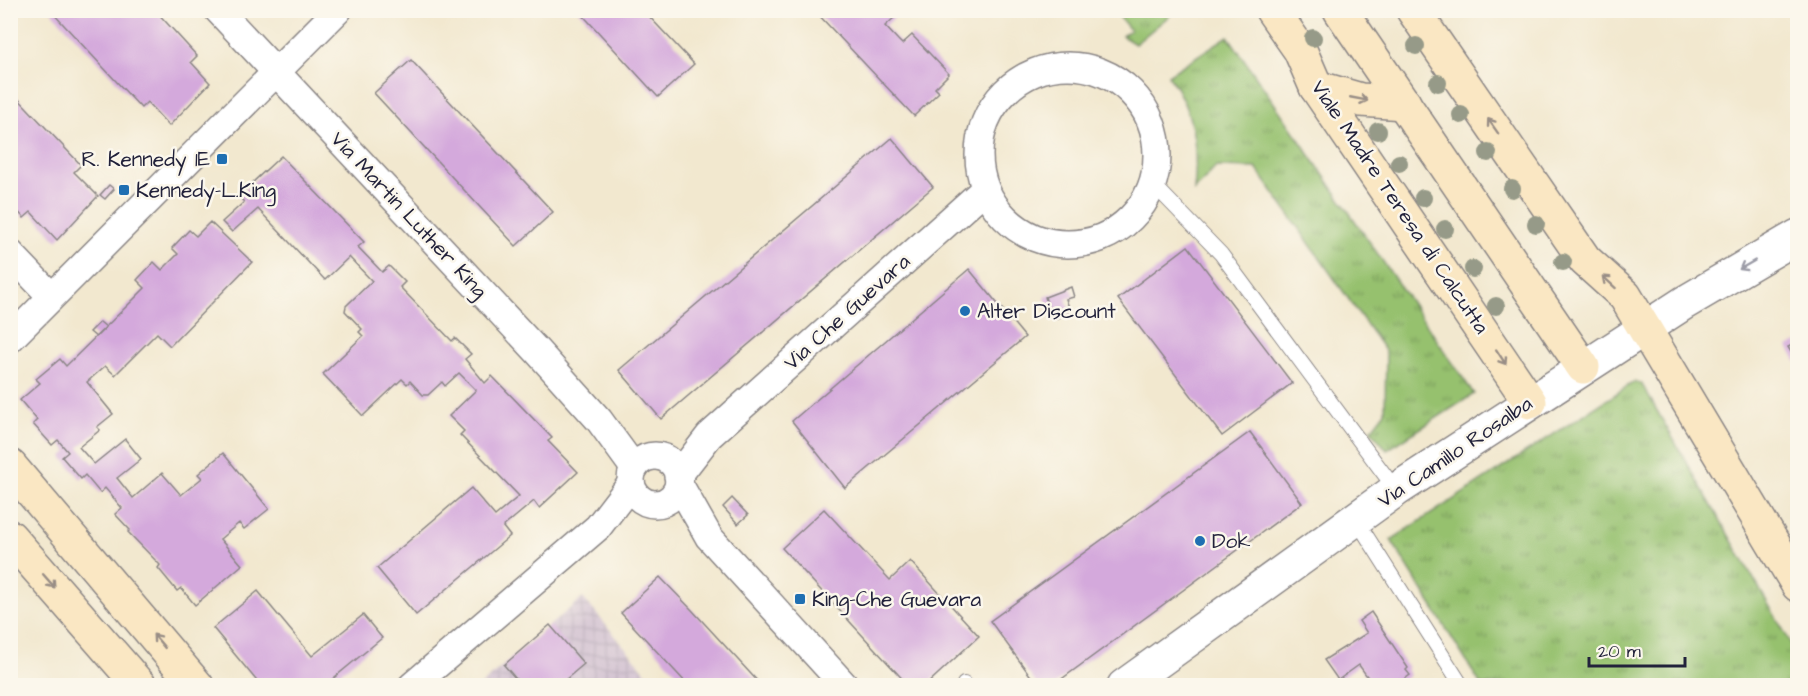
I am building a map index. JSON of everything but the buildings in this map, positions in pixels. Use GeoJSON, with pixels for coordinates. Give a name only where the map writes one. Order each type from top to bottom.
{"type":"FeatureCollection","features":[{"type":"Feature","properties":{"kind":"main road","name":"Viale Madre Teresa di Calcutta"},"geometry":{"type":"LineString","coordinates":[[1272,10],[1300,50],[1316,87],[1530,402]]}},
{"type":"Feature","properties":{"kind":"main road"},"geometry":{"type":"LineString","coordinates":[[1340,10],[1584,367]]}},
{"type":"Feature","properties":{"kind":"main road"},"geometry":{"type":"LineString","coordinates":[[1413,10],[1585,260],[1625,296],[1646,327],[1797,585]]}},
{"type":"Feature","properties":{"kind":"main road"},"geometry":{"type":"LineString","coordinates":[[1316,87],[1361,100],[1404,103]]}},
{"type":"Feature","properties":{"kind":"main road"},"geometry":{"type":"LineString","coordinates":[[10,466],[197,686]]}},
{"type":"Feature","properties":{"kind":"main road"},"geometry":{"type":"LineString","coordinates":[[10,537],[140,686]]}},
{"type":"Feature","properties":{"kind":"street","name":"Via Martin Luther King"},"geometry":{"type":"LineString","coordinates":[[218,10],[644,466]]}},
{"type":"Feature","properties":{"kind":"street"},"geometry":{"type":"LineString","coordinates":[[10,339],[338,10]]}},
{"type":"Feature","properties":{"kind":"street"},"geometry":{"type":"LineString","coordinates":[[1058,66],[1089,68],[1118,81],[1132,93],[1150,119],[1157,143],[1157,165],[1153,184],[1142,207],[1108,236],[1068,245],[1032,237],[1006,220],[985,189],[978,160],[980,137],[991,109],[1007,89],[1033,72],[1058,66]]}},
{"type":"Feature","properties":{"kind":"street","name":"Via Che Guevara"},"geometry":{"type":"LineString","coordinates":[[678,480],[710,436],[985,189]]}},
{"type":"Feature","properties":{"kind":"street","name":"Via Camillo Rosalba"},"geometry":{"type":"LineString","coordinates":[[1124,686],[1396,490],[1646,327],[1797,236]]}},
{"type":"Feature","properties":{"kind":"street"},"geometry":{"type":"LineString","coordinates":[[10,253],[51,296]]}},
{"type":"Feature","properties":{"kind":"street","name":"Via Che Guevara"},"geometry":{"type":"LineString","coordinates":[[644,466],[710,436]]}},
{"type":"Feature","properties":{"kind":"street"},"geometry":{"type":"LineString","coordinates":[[412,686],[598,527],[644,466],[672,464],[678,480],[709,537],[845,686]]}},
{"type":"Feature","properties":{"kind":"street"},"geometry":{"type":"LineString","coordinates":[[644,466],[639,499],[655,504],[709,537]]}},
{"type":"Feature","properties":{"kind":"street"},"geometry":{"type":"LineString","coordinates":[[598,527],[670,499],[678,480]]}},
{"type":"Feature","properties":{"kind":"lane"},"geometry":{"type":"LineString","coordinates":[[1153,184],[1221,254],[1396,490]]}},
{"type":"Feature","properties":{"kind":"lane"},"geometry":{"type":"LineString","coordinates":[[1355,518],[1462,686]]}},
{"type":"Feature","properties":{"kind":"shaded area"},"geometry":{"type":"Polygon","coordinates":[[[583,598],[657,685],[480,686],[550,625],[583,598]]]}},
{"type":"Feature","properties":{"kind":"green space"},"geometry":{"type":"Polygon","coordinates":[[[1115,11],[1175,11],[1135,44],[1122,36],[1130,30],[1115,11]]]}},
{"type":"Feature","properties":{"kind":"green space"},"geometry":{"type":"Polygon","coordinates":[[[1228,36],[1474,394],[1387,450],[1371,430],[1385,412],[1386,352],[1256,168],[1216,167],[1194,191],[1193,131],[1184,103],[1168,75],[1228,36]]]}},
{"type":"Feature","properties":{"kind":"green space"},"geometry":{"type":"Polygon","coordinates":[[[1634,382],[1641,383],[1797,654],[1797,685],[1481,685],[1391,540],[1634,382]]]}},
{"type":"Feature","properties":{"kind":"place","name":"R. Kennedy 1E"},"geometry":{"type":"Point","coordinates":[222,159]}},
{"type":"Feature","properties":{"kind":"place","name":"Kennedy-L.King"},"geometry":{"type":"Point","coordinates":[124,190]}},
{"type":"Feature","properties":{"kind":"place","name":"Alter Discount"},"geometry":{"type":"Point","coordinates":[965,311]}},
{"type":"Feature","properties":{"kind":"place","name":"Dok"},"geometry":{"type":"Point","coordinates":[1200,541]}},
{"type":"Feature","properties":{"kind":"place","name":"King-Che Guevara"},"geometry":{"type":"Point","coordinates":[800,599]}}]}
